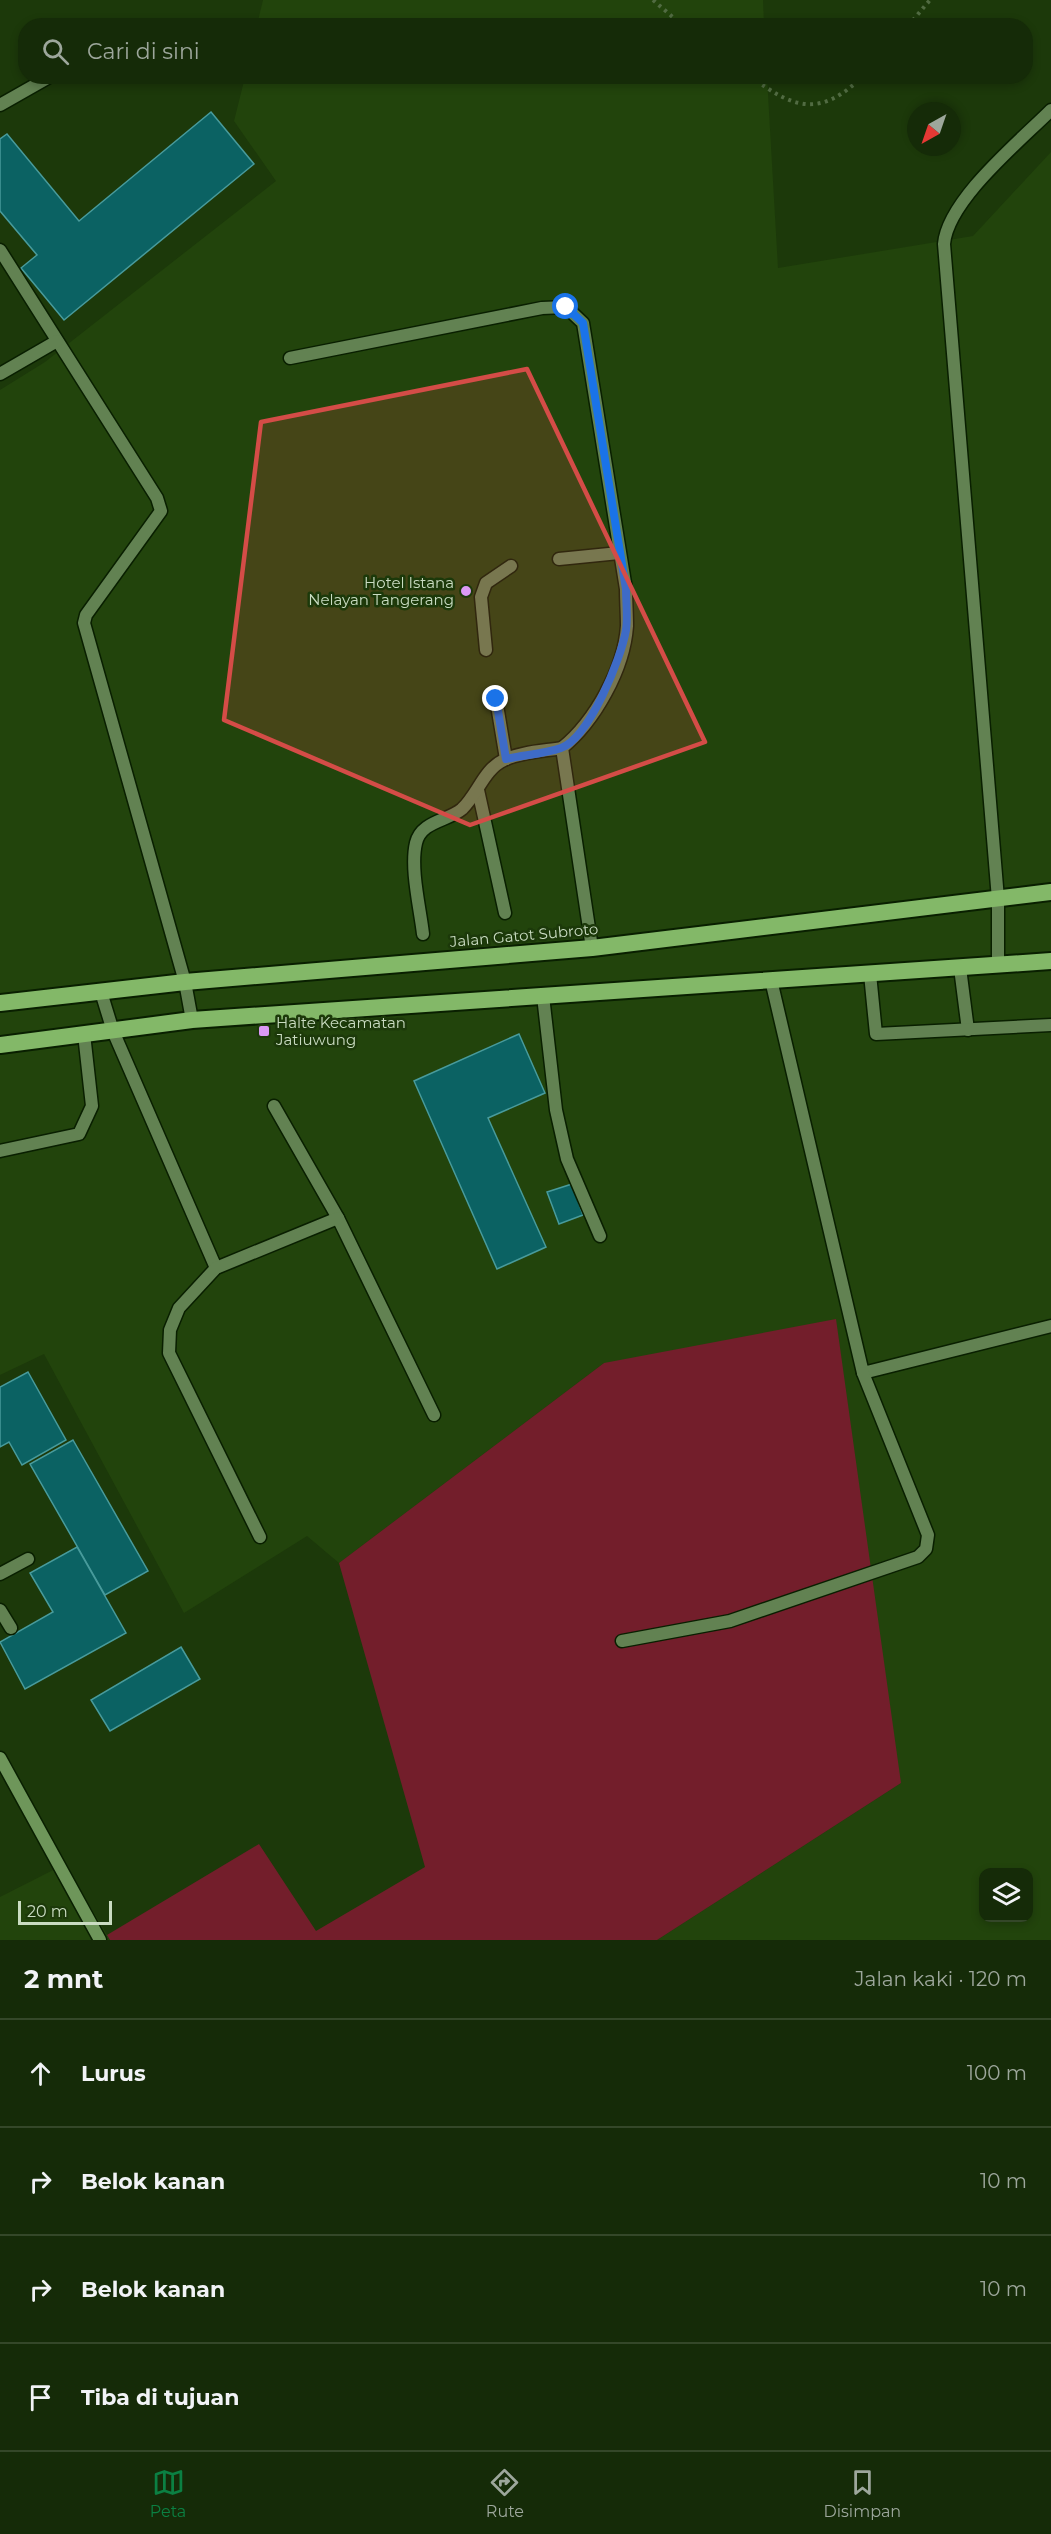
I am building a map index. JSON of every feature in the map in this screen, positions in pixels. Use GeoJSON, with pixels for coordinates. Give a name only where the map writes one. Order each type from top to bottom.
{"type":"FeatureCollection","features":[{"type":"Feature","properties":{"kind":"highway","name":"Jalan Gatot Subroto"},"geometry":{"type":"LineString","coordinates":[[0,1003],[184,982],[592,948],[1051,892]]}},
{"type":"Feature","properties":{"kind":"highway"},"geometry":{"type":"LineString","coordinates":[[0,1045],[192,1020],[1051,961]]}},
{"type":"Feature","properties":{"kind":"main road"},"geometry":{"type":"LineString","coordinates":[[0,1758],[100,1940]]}},
{"type":"Feature","properties":{"kind":"street"},"geometry":{"type":"LineString","coordinates":[[0,105],[37,84]]}},
{"type":"Feature","properties":{"kind":"street"},"geometry":{"type":"LineString","coordinates":[[998,965],[998,899],[944,244],[950,219],[967,195],[1051,110]]}},
{"type":"Feature","properties":{"kind":"street"},"geometry":{"type":"LineString","coordinates":[[0,250],[151,488],[161,511],[86,615],[84,623],[184,982],[192,1020]]}},
{"type":"Feature","properties":{"kind":"street"},"geometry":{"type":"LineString","coordinates":[[290,358],[542,308],[566,307],[583,323],[626,589],[627,628],[618,664],[589,718],[575,737],[562,748],[506,759],[495,765],[462,809],[426,827],[416,841],[414,858],[423,934]]}},
{"type":"Feature","properties":{"kind":"street"},"geometry":{"type":"LineString","coordinates":[[0,374],[57,341]]}},
{"type":"Feature","properties":{"kind":"street"},"geometry":{"type":"LineString","coordinates":[[559,560],[619,553]]}},
{"type":"Feature","properties":{"kind":"street"},"geometry":{"type":"LineString","coordinates":[[486,650],[481,597],[486,583],[510,566]]}},
{"type":"Feature","properties":{"kind":"street"},"geometry":{"type":"LineString","coordinates":[[496,699],[506,759]]}},
{"type":"Feature","properties":{"kind":"street"},"geometry":{"type":"LineString","coordinates":[[562,748],[592,948]]}},
{"type":"Feature","properties":{"kind":"street"},"geometry":{"type":"LineString","coordinates":[[477,790],[506,913]]}},
{"type":"Feature","properties":{"kind":"street"},"geometry":{"type":"LineString","coordinates":[[960,968],[968,1030]]}},
{"type":"Feature","properties":{"kind":"street"},"geometry":{"type":"LineString","coordinates":[[870,974],[876,1034],[1051,1025]]}},
{"type":"Feature","properties":{"kind":"street"},"geometry":{"type":"LineString","coordinates":[[622,1641],[730,1621],[918,1557],[926,1549],[928,1535],[863,1373],[771,980]]}},
{"type":"Feature","properties":{"kind":"street"},"geometry":{"type":"LineString","coordinates":[[100,992],[113,1031],[216,1268]]}},
{"type":"Feature","properties":{"kind":"street"},"geometry":{"type":"LineString","coordinates":[[543,996],[556,1110],[567,1159],[600,1236]]}},
{"type":"Feature","properties":{"kind":"street"},"geometry":{"type":"LineString","coordinates":[[0,1151],[79,1134],[92,1106],[84,1034]]}},
{"type":"Feature","properties":{"kind":"street"},"geometry":{"type":"LineString","coordinates":[[274,1106],[338,1218],[434,1415]]}},
{"type":"Feature","properties":{"kind":"street"},"geometry":{"type":"LineString","coordinates":[[260,1537],[169,1353],[170,1330],[179,1308],[216,1268],[338,1218]]}},
{"type":"Feature","properties":{"kind":"street"},"geometry":{"type":"LineString","coordinates":[[863,1373],[1051,1326]]}},
{"type":"Feature","properties":{"kind":"street"},"geometry":{"type":"LineString","coordinates":[[0,1574],[28,1558]]}},
{"type":"Feature","properties":{"kind":"street"},"geometry":{"type":"LineString","coordinates":[[0,1610],[11,1628]]}},
{"type":"Feature","properties":{"kind":"path"},"geometry":{"type":"LineString","coordinates":[[653,0],[674,18]]}},
{"type":"Feature","properties":{"kind":"path"},"geometry":{"type":"LineString","coordinates":[[915,18],[930,0]]}},
{"type":"Feature","properties":{"kind":"path"},"geometry":{"type":"LineString","coordinates":[[761,84],[778,97],[810,105],[829,102],[847,92],[855,84]]}},
{"type":"Feature","properties":{"kind":"highlighted area"},"geometry":{"type":"Polygon","coordinates":[[[527,369],[705,742],[470,825],[224,720],[261,422],[527,369]]]}},
{"type":"Feature","properties":{"kind":"shaded area"},"geometry":{"type":"Polygon","coordinates":[[[263,0],[763,0],[764,18],[259,18],[263,0]]]}},
{"type":"Feature","properties":{"kind":"shaded area"},"geometry":{"type":"Polygon","coordinates":[[[243,84],[767,84],[778,268],[973,236],[1051,152],[1051,1940],[657,1940],[901,1783],[604,1363],[339,1563],[307,1536],[184,1613],[44,1354],[0,1375],[0,390],[45,362],[276,181],[234,121],[243,84]]]}},
{"type":"Feature","properties":{"kind":"shaded area"},"geometry":{"type":"Polygon","coordinates":[[[836,1319],[901,1783],[657,1940],[110,1940],[107,1935],[259,1844],[316,1931],[425,1867],[339,1563],[604,1363],[836,1319]]]}},
{"type":"Feature","properties":{"kind":"shaded area"},"geometry":{"type":"Polygon","coordinates":[[[65,1864],[110,1940],[0,1940],[0,1897],[65,1864]]]}},
{"type":"Feature","properties":{"kind":"building"},"geometry":{"type":"Polygon","coordinates":[[[211,112],[254,164],[64,320],[21,268],[37,255],[0,211],[0,139],[7,134],[79,221],[211,112]]]}},
{"type":"Feature","properties":{"kind":"building"},"geometry":{"type":"Polygon","coordinates":[[[519,1034],[545,1093],[488,1118],[546,1247],[497,1269],[414,1081],[519,1034]]]}},
{"type":"Feature","properties":{"kind":"building"},"geometry":{"type":"Polygon","coordinates":[[[572,1184],[583,1215],[559,1224],[547,1192],[572,1184]]]}},
{"type":"Feature","properties":{"kind":"building"},"geometry":{"type":"Polygon","coordinates":[[[28,1372],[66,1440],[22,1465],[9,1442],[0,1447],[0,1387],[28,1372]]]}},
{"type":"Feature","properties":{"kind":"building"},"geometry":{"type":"Polygon","coordinates":[[[73,1440],[148,1571],[105,1595],[30,1464],[73,1440]]]}},
{"type":"Feature","properties":{"kind":"building"},"geometry":{"type":"Polygon","coordinates":[[[77,1547],[126,1633],[25,1689],[0,1642],[53,1612],[30,1573],[77,1547]]]}},
{"type":"Feature","properties":{"kind":"building"},"geometry":{"type":"Polygon","coordinates":[[[181,1647],[200,1679],[110,1731],[91,1700],[181,1647]]]}},
{"type":"Feature","properties":{"kind":"place","name":"Hotel Istana Nelayan Tangerang"},"geometry":{"type":"Point","coordinates":[466,591]}},
{"type":"Feature","properties":{"kind":"place","name":"Halte Kecamatan Jatiuwung"},"geometry":{"type":"Point","coordinates":[264,1031]}},
{"type":"Feature","properties":{"kind":"route"},"geometry":{"type":"LineString","coordinates":[[496,699],[506,759],[562,748],[575,737],[604,694],[618,664],[627,628],[626,589],[583,323],[566,307]]}}]}
